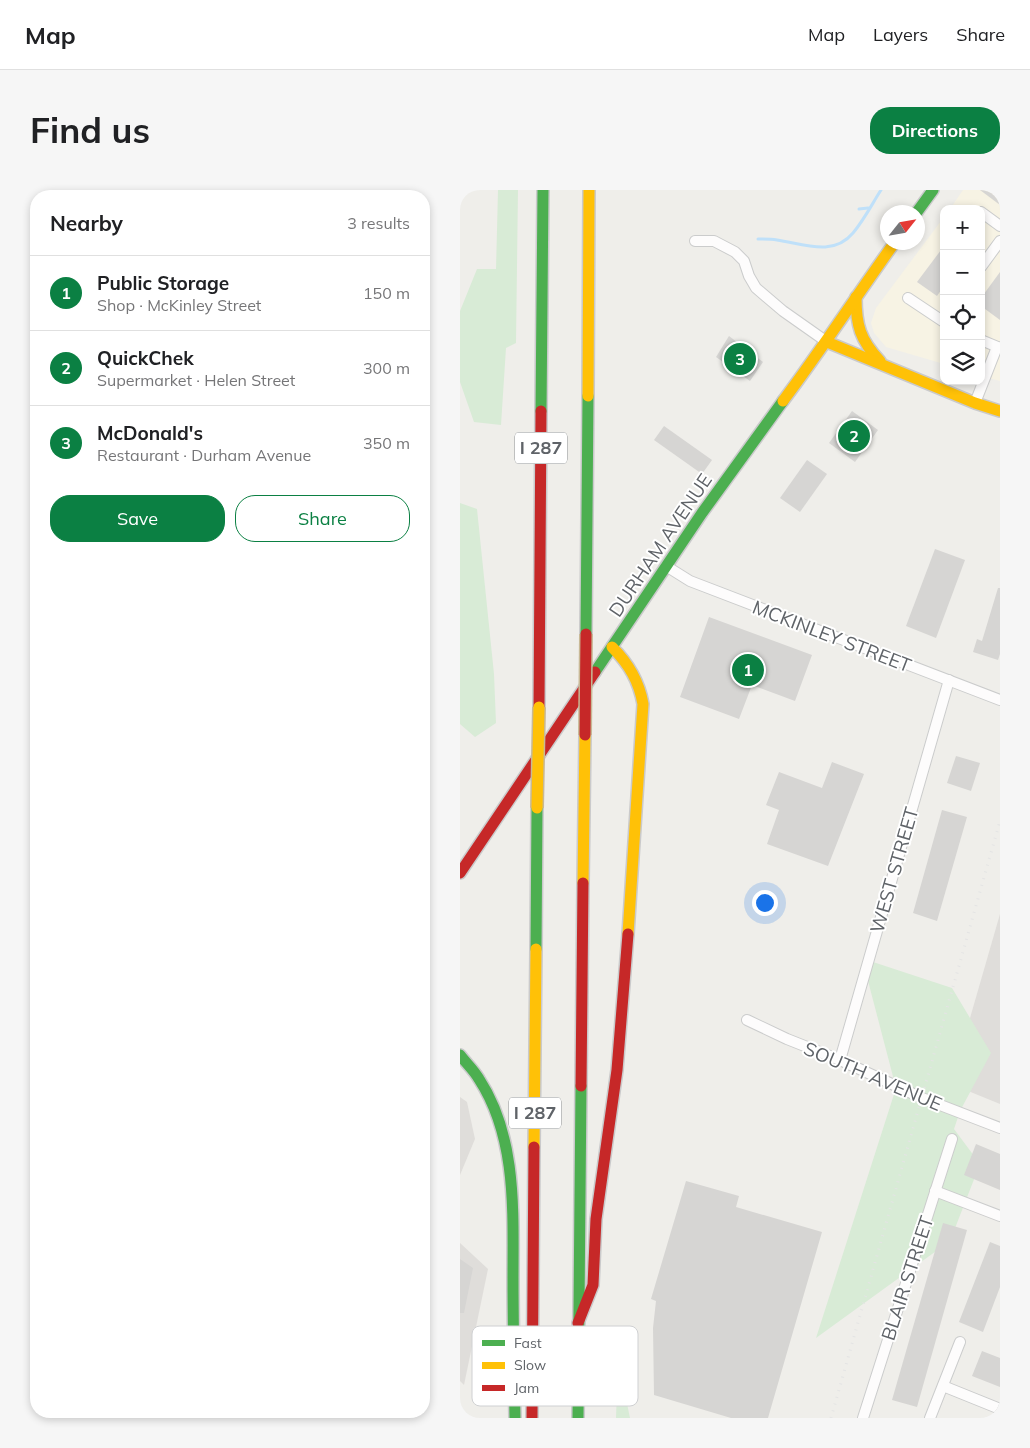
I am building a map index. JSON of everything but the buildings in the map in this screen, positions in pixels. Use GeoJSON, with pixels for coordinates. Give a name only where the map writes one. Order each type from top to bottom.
{"type":"FeatureCollection","features":[{"type":"Feature","properties":{"kind":"main road","name":"I 287"},"geometry":{"type":"LineString","coordinates":[[533,1326],[544,190]]}},
{"type":"Feature","properties":{"kind":"main road","name":"I 287"},"geometry":{"type":"LineString","coordinates":[[578,1323],[589,190]]}},
{"type":"Feature","properties":{"kind":"main road"},"geometry":{"type":"LineString","coordinates":[[922,205],[933,190]]}},
{"type":"Feature","properties":{"kind":"main road","name":"DURHAM AVENUE"},"geometry":{"type":"LineString","coordinates":[[460,873],[666,566],[735,466],[827,342],[889,250]]}},
{"type":"Feature","properties":{"kind":"main road"},"geometry":{"type":"LineString","coordinates":[[856,297],[858,330],[867,349],[885,366]]}},
{"type":"Feature","properties":{"kind":"main road"},"geometry":{"type":"LineString","coordinates":[[827,342],[1000,411]]}},
{"type":"Feature","properties":{"kind":"main road"},"geometry":{"type":"LineString","coordinates":[[578,1323],[593,1285],[596,1219],[617,1070],[643,704],[633,671],[612,647]]}},
{"type":"Feature","properties":{"kind":"main road"},"geometry":{"type":"LineString","coordinates":[[460,1055],[479,1079],[491,1099],[500,1123],[510,1169],[513,1209],[514,1326]]}},
{"type":"Feature","properties":{"kind":"street"},"geometry":{"type":"LineString","coordinates":[[985,215],[1000,226]]}},
{"type":"Feature","properties":{"kind":"street"},"geometry":{"type":"LineString","coordinates":[[695,241],[714,241],[735,252],[744,261],[749,276],[756,288],[782,311],[827,342]]}},
{"type":"Feature","properties":{"kind":"street"},"geometry":{"type":"LineString","coordinates":[[985,262],[1000,241]]}},
{"type":"Feature","properties":{"kind":"street"},"geometry":{"type":"LineString","coordinates":[[908,298],[940,318]]}},
{"type":"Feature","properties":{"kind":"street"},"geometry":{"type":"LineString","coordinates":[[975,402],[998,348],[985,342]]}},
{"type":"Feature","properties":{"kind":"street","name":"MCKINLEY STREET"},"geometry":{"type":"LineString","coordinates":[[666,566],[690,581],[1000,700]]}},
{"type":"Feature","properties":{"kind":"street","name":"WEST STREET"},"geometry":{"type":"LineString","coordinates":[[840,1060],[949,680]]}},
{"type":"Feature","properties":{"kind":"street","name":"SOUTH AVENUE"},"geometry":{"type":"LineString","coordinates":[[747,1020],[787,1040],[840,1060],[922,1098],[1000,1128]]}},
{"type":"Feature","properties":{"kind":"street","name":"BLAIR STREET"},"geometry":{"type":"LineString","coordinates":[[865,1417],[952,1139]]}},
{"type":"Feature","properties":{"kind":"street"},"geometry":{"type":"LineString","coordinates":[[935,1191],[1000,1216]]}},
{"type":"Feature","properties":{"kind":"street"},"geometry":{"type":"LineString","coordinates":[[930,1418],[960,1342]]}},
{"type":"Feature","properties":{"kind":"street"},"geometry":{"type":"LineString","coordinates":[[943,1386],[1000,1409]]}},
{"type":"Feature","properties":{"kind":"shaded area"},"geometry":{"type":"Polygon","coordinates":[[[963,190],[1000,190],[1000,381],[985,377],[985,205],[953,205],[963,190]]]}},
{"type":"Feature","properties":{"kind":"shaded area"},"geometry":{"type":"Polygon","coordinates":[[[940,222],[940,363],[886,347],[874,333],[871,323],[876,308],[919,250],[925,250],[925,242],[940,222]]]}},
{"type":"Feature","properties":{"kind":"shaded area"},"geometry":{"type":"Polygon","coordinates":[[[1000,914],[1000,1104],[951,1084],[1000,914]]]}},
{"type":"Feature","properties":{"kind":"shaded area"},"geometry":{"type":"Polygon","coordinates":[[[460,1097],[467,1102],[475,1139],[460,1175],[460,1097]]]}},
{"type":"Feature","properties":{"kind":"shaded area"},"geometry":{"type":"Polygon","coordinates":[[[460,1243],[488,1269],[476,1326],[472,1326],[472,1346],[464,1385],[460,1381],[460,1243]]]}},
{"type":"Feature","properties":{"kind":"green space"},"geometry":{"type":"Polygon","coordinates":[[[498,190],[518,190],[516,343],[506,348],[501,425],[474,422],[460,382],[460,311],[477,269],[496,269],[498,190]]]}},
{"type":"Feature","properties":{"kind":"green space"},"geometry":{"type":"Polygon","coordinates":[[[460,503],[477,509],[494,674],[496,723],[475,737],[460,724],[460,503]]]}},
{"type":"Feature","properties":{"kind":"green space"},"geometry":{"type":"Polygon","coordinates":[[[870,961],[952,988],[991,1053],[960,1111],[954,1129],[980,1164],[950,1241],[816,1338],[896,1088],[867,977],[870,961]]]}},
{"type":"Feature","properties":{"kind":"green space"},"geometry":{"type":"Polygon","coordinates":[[[616,1406],[628,1406],[630,1418],[616,1418],[616,1406]]]}},
{"type":"Feature","properties":{"kind":"waterway"},"geometry":{"type":"LineString","coordinates":[[758,239],[818,247],[836,245],[853,233],[881,190]]}},
{"type":"Feature","properties":{"kind":"waterway"},"geometry":{"type":"LineString","coordinates":[[859,209],[868,208]]}},
{"type":"Feature","properties":{"kind":"railway"},"geometry":{"type":"LineString","coordinates":[[831,1418],[1000,821]]}},
{"type":"Feature","properties":{"kind":"traffic: fast"},"geometry":{"type":"LineString","coordinates":[[541,411],[543,190]]}},
{"type":"Feature","properties":{"kind":"traffic: fast"},"geometry":{"type":"LineString","coordinates":[[922,205],[933,190]]}},
{"type":"Feature","properties":{"kind":"traffic: fast"},"geometry":{"type":"LineString","coordinates":[[586,634],[588,396]]}},
{"type":"Feature","properties":{"kind":"traffic: fast"},"geometry":{"type":"LineString","coordinates":[[595,672],[702,513],[783,401]]}},
{"type":"Feature","properties":{"kind":"traffic: fast"},"geometry":{"type":"LineString","coordinates":[[536,949],[537,808]]}},
{"type":"Feature","properties":{"kind":"traffic: fast"},"geometry":{"type":"LineString","coordinates":[[460,1055],[477,1076],[491,1101],[500,1125],[506,1150],[512,1201],[513,1326]]}},
{"type":"Feature","properties":{"kind":"traffic: fast"},"geometry":{"type":"LineString","coordinates":[[579,1326],[581,1086]]}},
{"type":"Feature","properties":{"kind":"traffic: fast"},"geometry":{"type":"LineString","coordinates":[[515,1406],[515,1418]]}},
{"type":"Feature","properties":{"kind":"traffic: fast"},"geometry":{"type":"LineString","coordinates":[[578,1406],[578,1418]]}},
{"type":"Feature","properties":{"kind":"traffic: slow"},"geometry":{"type":"LineString","coordinates":[[588,396],[589,190]]}},
{"type":"Feature","properties":{"kind":"traffic: slow"},"geometry":{"type":"LineString","coordinates":[[783,401],[889,250]]}},
{"type":"Feature","properties":{"kind":"traffic: slow"},"geometry":{"type":"LineString","coordinates":[[856,297],[860,332],[880,361]]}},
{"type":"Feature","properties":{"kind":"traffic: slow"},"geometry":{"type":"LineString","coordinates":[[827,342],[975,403],[1000,411]]}},
{"type":"Feature","properties":{"kind":"traffic: slow"},"geometry":{"type":"LineString","coordinates":[[612,647],[632,673],[639,688],[643,704],[628,934]]}},
{"type":"Feature","properties":{"kind":"traffic: slow"},"geometry":{"type":"LineString","coordinates":[[537,808],[539,707]]}},
{"type":"Feature","properties":{"kind":"traffic: slow"},"geometry":{"type":"LineString","coordinates":[[583,883],[585,735]]}},
{"type":"Feature","properties":{"kind":"traffic: slow"},"geometry":{"type":"LineString","coordinates":[[534,1147],[536,949]]}},
{"type":"Feature","properties":{"kind":"traffic: jam"},"geometry":{"type":"LineString","coordinates":[[539,707],[541,411]]}},
{"type":"Feature","properties":{"kind":"traffic: jam"},"geometry":{"type":"LineString","coordinates":[[585,735],[586,634]]}},
{"type":"Feature","properties":{"kind":"traffic: jam"},"geometry":{"type":"LineString","coordinates":[[460,873],[595,672]]}},
{"type":"Feature","properties":{"kind":"traffic: jam"},"geometry":{"type":"LineString","coordinates":[[581,1086],[583,883]]}},
{"type":"Feature","properties":{"kind":"traffic: jam"},"geometry":{"type":"LineString","coordinates":[[578,1323],[593,1285],[596,1219],[617,1070],[628,934]]}},
{"type":"Feature","properties":{"kind":"traffic: jam"},"geometry":{"type":"LineString","coordinates":[[533,1326],[534,1147]]}},
{"type":"Feature","properties":{"kind":"traffic: jam"},"geometry":{"type":"LineString","coordinates":[[532,1406],[532,1418]]}},
{"type":"Feature","properties":{"kind":"place","name":"McDonald's"},"geometry":{"type":"Point","coordinates":[740,359]}},
{"type":"Feature","properties":{"kind":"place","name":"QuickChek"},"geometry":{"type":"Point","coordinates":[854,436]}},
{"type":"Feature","properties":{"kind":"place","name":"Public Storage"},"geometry":{"type":"Point","coordinates":[748,670]}}]}
